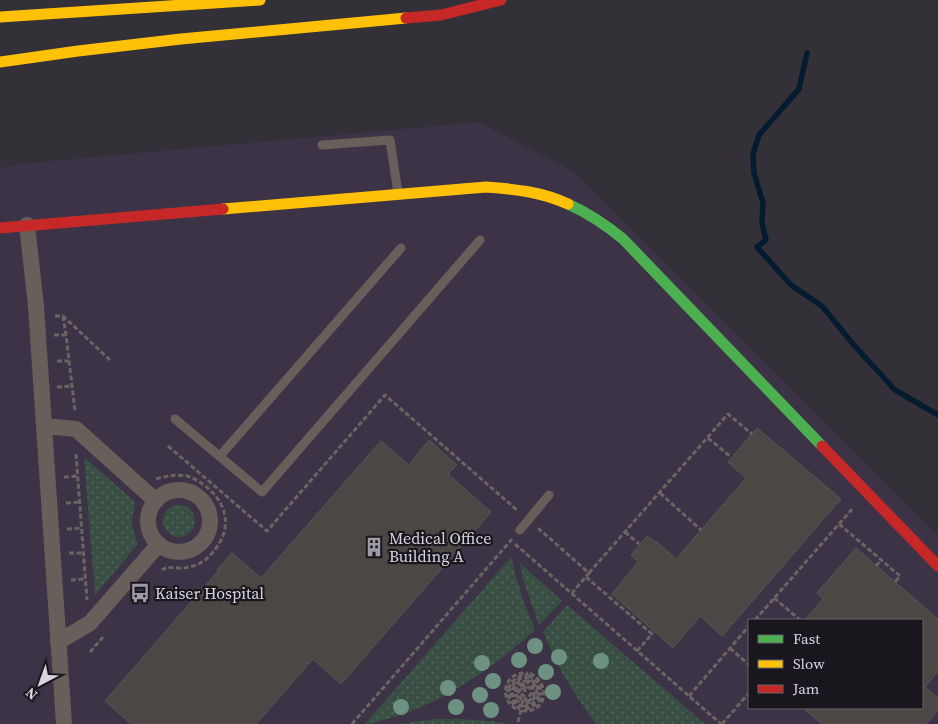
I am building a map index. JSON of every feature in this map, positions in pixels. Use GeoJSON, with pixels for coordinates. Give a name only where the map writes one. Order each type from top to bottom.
{"type":"FeatureCollection","features":[{"type":"Feature","properties":{"kind":"main road"},"geometry":{"type":"LineString","coordinates":[[0,17],[260,0]]}},
{"type":"Feature","properties":{"kind":"main road"},"geometry":{"type":"LineString","coordinates":[[0,62],[181,39],[441,15],[501,0]]}},
{"type":"Feature","properties":{"kind":"main road"},"geometry":{"type":"LineString","coordinates":[[0,228],[486,187],[538,193],[557,199],[583,211],[606,225],[623,239],[938,566]]}},
{"type":"Feature","properties":{"kind":"street"},"geometry":{"type":"LineString","coordinates":[[28,225],[36,306],[64,724]]}},
{"type":"Feature","properties":{"kind":"street"},"geometry":{"type":"LineString","coordinates":[[44,426],[76,429],[156,501]]}},
{"type":"Feature","properties":{"kind":"street"},"geometry":{"type":"LineString","coordinates":[[174,491],[194,494],[202,500],[208,509],[210,519],[205,539],[188,551],[168,550],[159,544],[150,531],[148,523],[149,515],[156,501],[164,494],[174,491]]}},
{"type":"Feature","properties":{"kind":"street"},"geometry":{"type":"LineString","coordinates":[[58,642],[90,623],[159,544]]}},
{"type":"Feature","properties":{"kind":"lane"},"geometry":{"type":"LineString","coordinates":[[322,145],[390,140],[398,195]]}},
{"type":"Feature","properties":{"kind":"lane"},"geometry":{"type":"LineString","coordinates":[[176,419],[262,492],[480,240]]}},
{"type":"Feature","properties":{"kind":"lane"},"geometry":{"type":"LineString","coordinates":[[220,456],[401,248]]}},
{"type":"Feature","properties":{"kind":"lane"},"geometry":{"type":"LineString","coordinates":[[520,530],[549,495]]}},
{"type":"Feature","properties":{"kind":"path"},"geometry":{"type":"LineString","coordinates":[[47,315],[63,316],[112,362]]}},
{"type":"Feature","properties":{"kind":"path"},"geometry":{"type":"LineString","coordinates":[[53,387],[72,386]]}},
{"type":"Feature","properties":{"kind":"path"},"geometry":{"type":"LineString","coordinates":[[168,446],[267,531],[385,395],[589,573]]}},
{"type":"Feature","properties":{"kind":"path"},"geometry":{"type":"LineString","coordinates":[[572,594],[728,414],[752,434]]}},
{"type":"Feature","properties":{"kind":"path"},"geometry":{"type":"LineString","coordinates":[[708,438],[731,458]]}},
{"type":"Feature","properties":{"kind":"path"},"geometry":{"type":"LineString","coordinates":[[76,452],[87,600]]}},
{"type":"Feature","properties":{"kind":"path"},"geometry":{"type":"LineString","coordinates":[[660,493],[701,530]]}},
{"type":"Feature","properties":{"kind":"path"},"geometry":{"type":"LineString","coordinates":[[58,503],[80,502]]}},
{"type":"Feature","properties":{"kind":"path"},"geometry":{"type":"LineString","coordinates":[[756,619],[857,502]]}},
{"type":"Feature","properties":{"kind":"path"},"geometry":{"type":"LineString","coordinates":[[839,524],[900,576],[895,582]]}},
{"type":"Feature","properties":{"kind":"path"},"geometry":{"type":"LineString","coordinates":[[352,724],[520,530]]}},
{"type":"Feature","properties":{"kind":"path"},"geometry":{"type":"LineString","coordinates":[[625,532],[639,544]]}},
{"type":"Feature","properties":{"kind":"path"},"geometry":{"type":"LineString","coordinates":[[511,540],[721,724],[748,694]]}},
{"type":"Feature","properties":{"kind":"path"},"geometry":{"type":"LineString","coordinates":[[62,553],[83,553]]}},
{"type":"Feature","properties":{"kind":"path"},"geometry":{"type":"LineString","coordinates":[[876,566],[881,560]]}},
{"type":"Feature","properties":{"kind":"path"},"geometry":{"type":"LineString","coordinates":[[586,577],[652,634],[637,651]]}},
{"type":"Feature","properties":{"kind":"path"},"geometry":{"type":"LineString","coordinates":[[64,580],[85,579]]}},
{"type":"Feature","properties":{"kind":"path"},"geometry":{"type":"LineString","coordinates":[[774,598],[799,619]]}},
{"type":"Feature","properties":{"kind":"path"},"geometry":{"type":"LineString","coordinates":[[689,696],[748,627]]}},
{"type":"Feature","properties":{"kind":"path"},"geometry":{"type":"LineString","coordinates":[[730,648],[748,664]]}},
{"type":"Feature","properties":{"kind":"path"},"geometry":{"type":"LineString","coordinates":[[518,722],[522,706],[514,701],[510,690],[508,690],[509,696],[512,703],[519,708],[518,710],[509,703],[506,695],[506,688],[511,678],[516,674],[527,673],[527,675],[514,680],[509,687],[511,688],[519,679],[527,678],[535,682],[539,694],[541,694],[540,685],[529,676],[530,673],[544,687],[544,695],[541,702],[531,711],[523,711],[536,704],[541,697],[538,696],[534,704],[524,706],[532,701],[537,692],[534,684],[529,681],[528,683],[533,688],[534,695],[525,702],[532,693],[530,688],[524,685],[519,688],[518,696],[521,698],[520,700],[515,692],[518,685],[525,683],[526,680],[516,684],[512,692],[516,700],[522,704],[524,696],[520,693],[520,690],[526,687],[525,692]]}},
{"type":"Feature","properties":{"kind":"shaded area"},"geometry":{"type":"Polygon","coordinates":[[[479,122],[574,172],[938,535],[938,724],[0,724],[0,168],[19,164],[479,122]]]}},
{"type":"Feature","properties":{"kind":"green space"},"geometry":{"type":"Polygon","coordinates":[[[84,457],[134,501],[135,505],[132,524],[138,544],[95,595],[84,457]]]}},
{"type":"Feature","properties":{"kind":"green space"},"geometry":{"type":"Polygon","coordinates":[[[179,505],[191,509],[195,521],[191,533],[179,537],[167,533],[163,521],[167,509],[179,505]]]}},
{"type":"Feature","properties":{"kind":"green space"},"geometry":{"type":"Polygon","coordinates":[[[511,557],[523,601],[535,630],[506,655],[460,687],[404,714],[365,724],[511,557]]]}},
{"type":"Feature","properties":{"kind":"green space"},"geometry":{"type":"Polygon","coordinates":[[[520,563],[562,601],[539,625],[524,582],[520,563]]]}},
{"type":"Feature","properties":{"kind":"green space"},"geometry":{"type":"Polygon","coordinates":[[[567,605],[705,724],[596,724],[561,671],[543,632],[567,605]]]}},
{"type":"Feature","properties":{"kind":"green space"},"geometry":{"type":"Polygon","coordinates":[[[436,719],[481,720],[508,724],[399,724],[436,719]]]}},
{"type":"Feature","properties":{"kind":"building"},"geometry":{"type":"Polygon","coordinates":[[[757,428],[841,499],[722,636],[700,616],[673,648],[612,594],[638,562],[631,555],[647,536],[656,541],[676,559],[746,478],[728,462],[757,428]]]}},
{"type":"Feature","properties":{"kind":"building","name":"Medical Office Building A"},"geometry":{"type":"Polygon","coordinates":[[[429,440],[457,465],[448,474],[491,512],[341,684],[313,659],[256,724],[131,724],[105,701],[232,553],[261,578],[381,441],[409,465],[429,440]]]}},
{"type":"Feature","properties":{"kind":"building"},"geometry":{"type":"Polygon","coordinates":[[[856,548],[938,619],[938,671],[925,687],[938,698],[938,710],[926,724],[822,724],[804,709],[923,709],[923,619],[806,619],[823,599],[817,593],[856,548]]]}},
{"type":"Feature","properties":{"kind":"waterway"},"geometry":{"type":"LineString","coordinates":[[807,53],[799,89],[759,135],[753,154],[754,173],[763,203],[762,223],[766,240],[757,247],[791,285],[822,306],[853,344],[895,390],[938,415]]}},
{"type":"Feature","properties":{"kind":"traffic: fast"},"geometry":{"type":"LineString","coordinates":[[568,204],[583,211],[623,239],[822,446]]}},
{"type":"Feature","properties":{"kind":"traffic: slow"},"geometry":{"type":"LineString","coordinates":[[0,17],[260,0]]}},
{"type":"Feature","properties":{"kind":"traffic: slow"},"geometry":{"type":"LineString","coordinates":[[0,62],[181,39],[406,18]]}},
{"type":"Feature","properties":{"kind":"traffic: slow"},"geometry":{"type":"LineString","coordinates":[[223,209],[486,187],[528,192],[568,204]]}},
{"type":"Feature","properties":{"kind":"traffic: jam"},"geometry":{"type":"LineString","coordinates":[[406,18],[441,15],[501,0]]}},
{"type":"Feature","properties":{"kind":"traffic: jam"},"geometry":{"type":"LineString","coordinates":[[0,228],[223,209]]}},
{"type":"Feature","properties":{"kind":"traffic: jam"},"geometry":{"type":"LineString","coordinates":[[822,446],[938,566]]}},
{"type":"Feature","properties":{"kind":"place","name":"Medical Office Building A"},"geometry":{"type":"Point","coordinates":[374,547]}},
{"type":"Feature","properties":{"kind":"place","name":"Kaiser Hospital"},"geometry":{"type":"Point","coordinates":[140,593]}}]}
